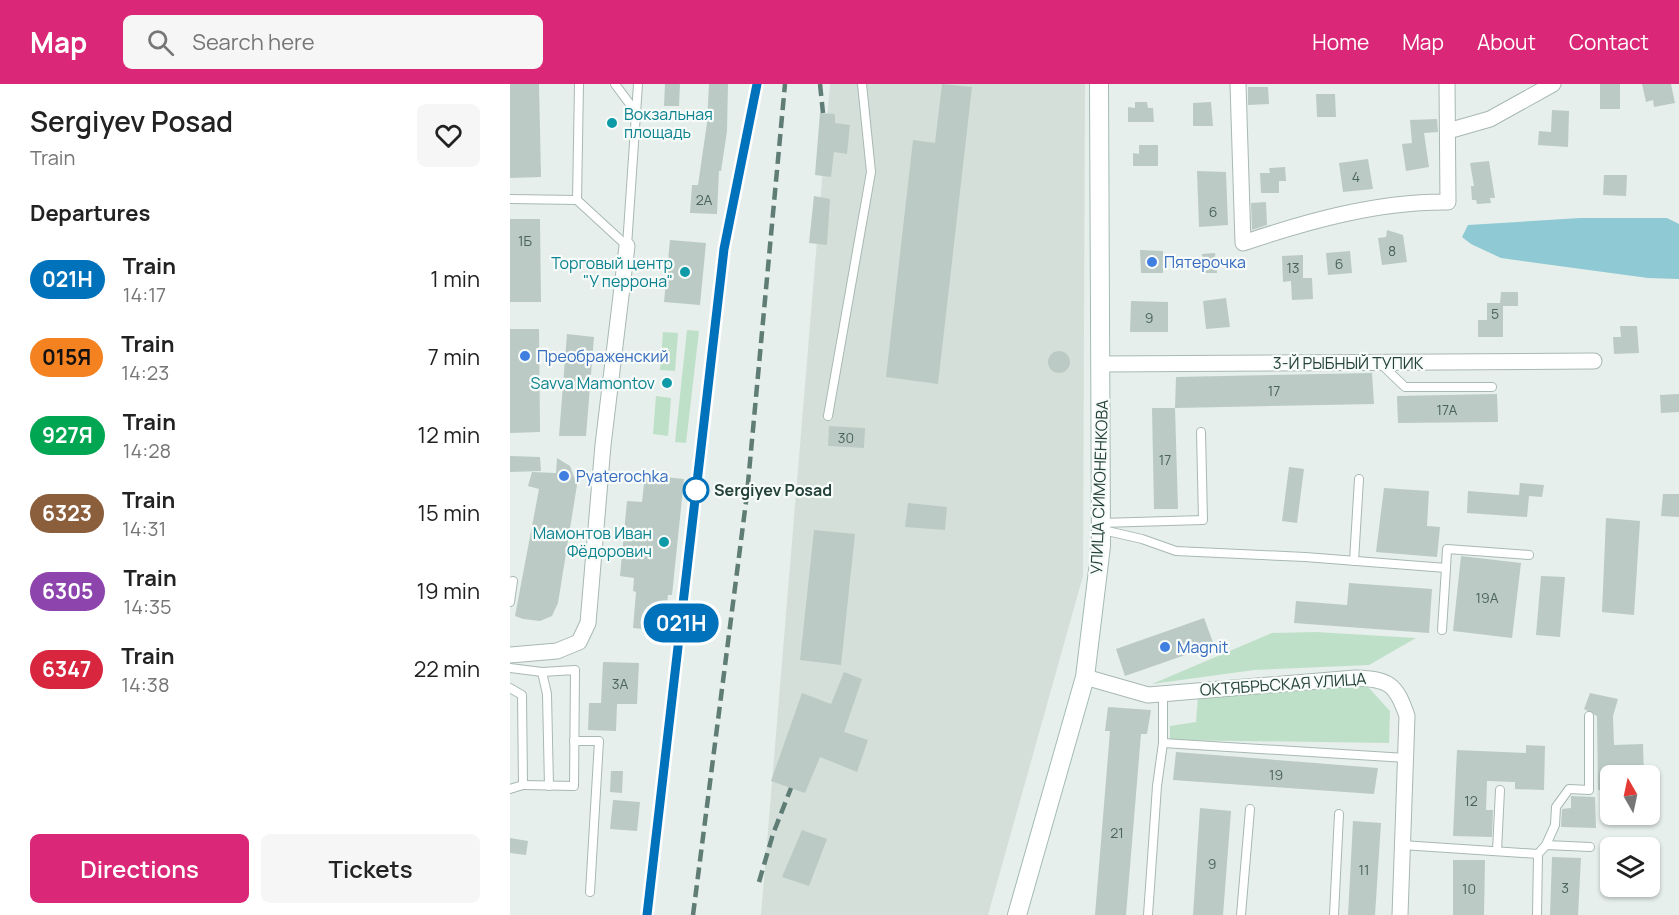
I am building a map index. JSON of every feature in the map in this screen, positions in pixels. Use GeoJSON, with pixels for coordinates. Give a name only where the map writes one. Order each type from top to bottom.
{"type":"FeatureCollection","features":[{"type":"Feature","properties":{"kind":"street","name":"УЛИЦА СИМОНЕНКОВА"},"geometry":{"type":"LineString","coordinates":[[1017,915],[1085,677],[1101,526],[1099,84]]}},
{"type":"Feature","properties":{"kind":"street"},"geometry":{"type":"LineString","coordinates":[[1238,84],[1243,243],[1303,222],[1421,202],[1448,202],[1447,84]]}},
{"type":"Feature","properties":{"kind":"street"},"geometry":{"type":"LineString","coordinates":[[1448,131],[1490,119],[1553,84]]}},
{"type":"Feature","properties":{"kind":"street"},"geometry":{"type":"LineString","coordinates":[[510,655],[557,651],[579,642],[588,623],[603,445],[627,246]]}},
{"type":"Feature","properties":{"kind":"street","name":"3-Й РЫБНЫЙ ТУПИК"},"geometry":{"type":"LineString","coordinates":[[1102,364],[1594,361]]}},
{"type":"Feature","properties":{"kind":"street","name":"ОКТЯБРЬСКАЯ УЛИЦА"},"geometry":{"type":"LineString","coordinates":[[1085,677],[1148,695],[1304,680],[1380,678],[1398,691],[1407,716],[1401,915]]}},
{"type":"Feature","properties":{"kind":"lane"},"geometry":{"type":"LineString","coordinates":[[577,200],[579,84]]}},
{"type":"Feature","properties":{"kind":"lane"},"geometry":{"type":"LineString","coordinates":[[615,84],[635,111]]}},
{"type":"Feature","properties":{"kind":"lane"},"geometry":{"type":"LineString","coordinates":[[627,246],[638,84]]}},
{"type":"Feature","properties":{"kind":"lane"},"geometry":{"type":"LineString","coordinates":[[828,416],[871,171],[862,84]]}},
{"type":"Feature","properties":{"kind":"lane"},"geometry":{"type":"LineString","coordinates":[[510,199],[577,200],[627,246]]}},
{"type":"Feature","properties":{"kind":"lane"},"geometry":{"type":"LineString","coordinates":[[1380,363],[1405,387],[1492,387]]}},
{"type":"Feature","properties":{"kind":"lane"},"geometry":{"type":"LineString","coordinates":[[1101,526],[1203,520],[1202,432]]}},
{"type":"Feature","properties":{"kind":"lane"},"geometry":{"type":"LineString","coordinates":[[1354,561],[1359,479]]}},
{"type":"Feature","properties":{"kind":"lane"},"geometry":{"type":"LineString","coordinates":[[1101,526],[1176,551],[1446,568]]}},
{"type":"Feature","properties":{"kind":"lane"},"geometry":{"type":"LineString","coordinates":[[1442,630],[1447,549],[1529,555]]}},
{"type":"Feature","properties":{"kind":"lane"},"geometry":{"type":"LineString","coordinates":[[510,602],[513,581]]}},
{"type":"Feature","properties":{"kind":"lane"},"geometry":{"type":"LineString","coordinates":[[510,668],[542,672],[575,670],[574,786],[523,785],[510,789]]}},
{"type":"Feature","properties":{"kind":"lane"},"geometry":{"type":"LineString","coordinates":[[542,672],[547,694],[549,786]]}},
{"type":"Feature","properties":{"kind":"lane"},"geometry":{"type":"LineString","coordinates":[[510,688],[522,695],[523,785]]}},
{"type":"Feature","properties":{"kind":"lane"},"geometry":{"type":"LineString","coordinates":[[1148,915],[1157,786],[1163,743],[1163,693]]}},
{"type":"Feature","properties":{"kind":"lane"},"geometry":{"type":"LineString","coordinates":[[1537,915],[1538,854],[1546,845],[1555,825],[1556,807],[1569,789],[1589,790],[1589,716]]}},
{"type":"Feature","properties":{"kind":"lane"},"geometry":{"type":"LineString","coordinates":[[574,741],[599,741],[590,892]]}},
{"type":"Feature","properties":{"kind":"lane"},"geometry":{"type":"LineString","coordinates":[[1163,743],[1406,758]]}},
{"type":"Feature","properties":{"kind":"lane"},"geometry":{"type":"LineString","coordinates":[[1497,851],[1500,790]]}},
{"type":"Feature","properties":{"kind":"lane"},"geometry":{"type":"LineString","coordinates":[[1241,915],[1250,809]]}},
{"type":"Feature","properties":{"kind":"lane"},"geometry":{"type":"LineString","coordinates":[[1334,915],[1340,814]]}},
{"type":"Feature","properties":{"kind":"lane"},"geometry":{"type":"LineString","coordinates":[[1402,845],[1538,854]]}},
{"type":"Feature","properties":{"kind":"lane"},"geometry":{"type":"LineString","coordinates":[[1546,845],[1590,847]]}},
{"type":"Feature","properties":{"kind":"shaded area"},"geometry":{"type":"Polygon","coordinates":[[[830,84],[1085,84],[1083,576],[988,915],[761,915],[830,84]]]}},
{"type":"Feature","properties":{"kind":"green space"},"geometry":{"type":"Polygon","coordinates":[[[687,330],[699,331],[686,443],[675,442],[687,330]]]}},
{"type":"Feature","properties":{"kind":"green space"},"geometry":{"type":"Polygon","coordinates":[[[663,332],[678,333],[675,371],[660,370],[663,332]]]}},
{"type":"Feature","properties":{"kind":"green space"},"geometry":{"type":"Polygon","coordinates":[[[656,396],[671,398],[668,436],[653,434],[656,396]]]}},
{"type":"Feature","properties":{"kind":"green space"},"geometry":{"type":"Polygon","coordinates":[[[1316,632],[1416,638],[1369,665],[1254,670],[1152,684],[1272,633],[1316,632]]]}},
{"type":"Feature","properties":{"kind":"green space"},"geometry":{"type":"Polygon","coordinates":[[[1309,687],[1368,687],[1390,711],[1389,743],[1170,740],[1170,726],[1196,722],[1198,696],[1309,687]]]}},
{"type":"Feature","properties":{"kind":"water"},"geometry":{"type":"Polygon","coordinates":[[[1580,218],[1667,218],[1679,224],[1679,279],[1648,278],[1501,258],[1471,244],[1462,237],[1468,225],[1580,218]]]}},
{"type":"Feature","properties":{"kind":"building"},"geometry":{"type":"Polygon","coordinates":[[[510,84],[539,84],[541,177],[510,178],[510,84]]]}},
{"type":"Feature","properties":{"kind":"building"},"geometry":{"type":"Polygon","coordinates":[[[665,84],[680,84],[679,106],[664,106],[665,84]]]}},
{"type":"Feature","properties":{"kind":"building"},"geometry":{"type":"Polygon","coordinates":[[[709,84],[728,84],[727,131],[721,171],[719,171],[717,214],[690,213],[692,185],[698,185],[707,123],[709,84]]]}},
{"type":"Feature","properties":{"kind":"building"},"geometry":{"type":"Polygon","coordinates":[[[942,84],[972,87],[938,384],[886,377],[913,140],[935,143],[942,84]]]}},
{"type":"Feature","properties":{"kind":"building"},"geometry":{"type":"Polygon","coordinates":[[[1600,84],[1620,84],[1620,109],[1600,109],[1600,84]]]}},
{"type":"Feature","properties":{"kind":"building"},"geometry":{"type":"Polygon","coordinates":[[[1642,84],[1671,84],[1675,103],[1654,107],[1653,100],[1646,102],[1642,84]]]}},
{"type":"Feature","properties":{"kind":"building"},"geometry":{"type":"Polygon","coordinates":[[[1248,87],[1268,87],[1269,104],[1248,105],[1248,87]]]}},
{"type":"Feature","properties":{"kind":"building"},"geometry":{"type":"Polygon","coordinates":[[[1316,94],[1335,94],[1336,117],[1317,117],[1316,94]]]}},
{"type":"Feature","properties":{"kind":"building"},"geometry":{"type":"Polygon","coordinates":[[[1135,102],[1147,102],[1148,108],[1153,108],[1154,122],[1128,122],[1128,107],[1135,108],[1135,102]]]}},
{"type":"Feature","properties":{"kind":"building"},"geometry":{"type":"Polygon","coordinates":[[[1211,102],[1213,126],[1193,126],[1193,103],[1211,102]]]}},
{"type":"Feature","properties":{"kind":"building"},"geometry":{"type":"Polygon","coordinates":[[[1552,110],[1569,111],[1568,147],[1538,145],[1539,131],[1551,132],[1552,110]]]}},
{"type":"Feature","properties":{"kind":"building"},"geometry":{"type":"Polygon","coordinates":[[[820,113],[835,114],[835,123],[850,125],[847,154],[834,152],[831,177],[815,175],[820,113]]]}},
{"type":"Feature","properties":{"kind":"building"},"geometry":{"type":"Polygon","coordinates":[[[1437,119],[1438,132],[1424,133],[1429,167],[1406,171],[1402,144],[1412,143],[1410,120],[1437,119]]]}},
{"type":"Feature","properties":{"kind":"building"},"geometry":{"type":"Polygon","coordinates":[[[1139,145],[1158,145],[1158,166],[1133,166],[1133,153],[1139,154],[1139,145]]]}},
{"type":"Feature","properties":{"kind":"building"},"geometry":{"type":"Polygon","coordinates":[[[1368,159],[1373,189],[1343,192],[1339,163],[1368,159]]]}},
{"type":"Feature","properties":{"kind":"building"},"geometry":{"type":"Polygon","coordinates":[[[1489,161],[1495,198],[1490,198],[1491,203],[1477,204],[1476,200],[1472,200],[1471,186],[1474,186],[1470,163],[1489,161]]]}},
{"type":"Feature","properties":{"kind":"building"},"geometry":{"type":"Polygon","coordinates":[[[1285,167],[1286,181],[1279,181],[1279,193],[1261,193],[1260,173],[1270,173],[1269,168],[1285,167]]]}},
{"type":"Feature","properties":{"kind":"building"},"geometry":{"type":"Polygon","coordinates":[[[1197,171],[1226,172],[1228,225],[1199,227],[1197,171]]]}},
{"type":"Feature","properties":{"kind":"building"},"geometry":{"type":"Polygon","coordinates":[[[1604,175],[1627,175],[1626,196],[1603,195],[1604,175]]]}},
{"type":"Feature","properties":{"kind":"building"},"geometry":{"type":"Polygon","coordinates":[[[814,196],[830,199],[827,245],[809,243],[814,196]]]}},
{"type":"Feature","properties":{"kind":"building"},"geometry":{"type":"Polygon","coordinates":[[[1266,202],[1267,225],[1252,230],[1251,203],[1266,202]]]}},
{"type":"Feature","properties":{"kind":"building"},"geometry":{"type":"Polygon","coordinates":[[[510,219],[540,219],[541,302],[510,302],[510,219]]]}},
{"type":"Feature","properties":{"kind":"building"},"geometry":{"type":"Polygon","coordinates":[[[1387,230],[1403,235],[1407,262],[1382,265],[1378,238],[1386,237],[1387,230]]]}},
{"type":"Feature","properties":{"kind":"building","name":"Торговый центр \"У перрона\""},"geometry":{"type":"Polygon","coordinates":[[[670,240],[706,243],[700,305],[664,302],[670,240]]]}},
{"type":"Feature","properties":{"kind":"building"},"geometry":{"type":"Polygon","coordinates":[[[1140,250],[1163,251],[1163,273],[1141,273],[1140,250]]]}},
{"type":"Feature","properties":{"kind":"building"},"geometry":{"type":"Polygon","coordinates":[[[1350,251],[1352,273],[1328,275],[1326,253],[1350,251]]]}},
{"type":"Feature","properties":{"kind":"building"},"geometry":{"type":"Polygon","coordinates":[[[1215,253],[1217,273],[1203,273],[1202,254],[1215,253]]]}},
{"type":"Feature","properties":{"kind":"building"},"geometry":{"type":"Polygon","coordinates":[[[1303,255],[1303,278],[1312,278],[1313,299],[1292,300],[1291,281],[1283,282],[1282,256],[1303,255]]]}},
{"type":"Feature","properties":{"kind":"building"},"geometry":{"type":"Polygon","coordinates":[[[1501,292],[1518,292],[1518,306],[1503,306],[1503,337],[1478,337],[1478,320],[1487,320],[1487,303],[1500,303],[1501,292]]]}},
{"type":"Feature","properties":{"kind":"building"},"geometry":{"type":"Polygon","coordinates":[[[1226,298],[1230,327],[1206,329],[1203,301],[1226,298]]]}},
{"type":"Feature","properties":{"kind":"building"},"geometry":{"type":"Polygon","coordinates":[[[1131,301],[1168,302],[1168,332],[1130,332],[1131,301]]]}},
{"type":"Feature","properties":{"kind":"building"},"geometry":{"type":"Polygon","coordinates":[[[1620,326],[1637,326],[1639,353],[1614,354],[1613,337],[1621,337],[1620,326]]]}},
{"type":"Feature","properties":{"kind":"building","name":"Преображенский"},"geometry":{"type":"Polygon","coordinates":[[[510,329],[539,329],[540,432],[510,433],[510,329]]]}},
{"type":"Feature","properties":{"kind":"building"},"geometry":{"type":"Polygon","coordinates":[[[567,334],[594,337],[586,436],[559,436],[567,334]]]}},
{"type":"Feature","properties":{"kind":"building"},"geometry":{"type":"Polygon","coordinates":[[[1059,351],[1067,354],[1070,362],[1067,370],[1059,373],[1051,370],[1048,362],[1051,354],[1059,351]]]}},
{"type":"Feature","properties":{"kind":"building"},"geometry":{"type":"Polygon","coordinates":[[[1372,373],[1374,404],[1175,408],[1176,377],[1372,373]]]}},
{"type":"Feature","properties":{"kind":"building"},"geometry":{"type":"Polygon","coordinates":[[[1497,394],[1498,422],[1398,423],[1397,396],[1497,394]]]}},
{"type":"Feature","properties":{"kind":"building"},"geometry":{"type":"Polygon","coordinates":[[[1679,394],[1679,412],[1661,413],[1660,395],[1679,394]]]}},
{"type":"Feature","properties":{"kind":"building"},"geometry":{"type":"Polygon","coordinates":[[[1152,408],[1175,408],[1178,509],[1154,509],[1152,408]]]}},
{"type":"Feature","properties":{"kind":"building"},"geometry":{"type":"Polygon","coordinates":[[[829,426],[865,428],[864,448],[828,446],[829,426]]]}},
{"type":"Feature","properties":{"kind":"building"},"geometry":{"type":"Polygon","coordinates":[[[510,456],[540,457],[541,471],[510,472],[510,456]]]}},
{"type":"Feature","properties":{"kind":"building"},"geometry":{"type":"Polygon","coordinates":[[[557,458],[570,466],[577,485],[558,603],[552,616],[540,621],[523,619],[515,616],[539,489],[528,486],[532,472],[556,473],[557,458]]]}},
{"type":"Feature","properties":{"kind":"building"},"geometry":{"type":"Polygon","coordinates":[[[1289,467],[1304,469],[1297,523],[1282,521],[1289,467]]]}},
{"type":"Feature","properties":{"kind":"building","name":"Sergiyev Posad"},"geometry":{"type":"Polygon","coordinates":[[[645,475],[684,479],[672,595],[668,595],[664,631],[633,628],[636,592],[633,591],[634,578],[620,576],[627,501],[642,502],[645,475]]]}},
{"type":"Feature","properties":{"kind":"building"},"geometry":{"type":"Polygon","coordinates":[[[1520,483],[1544,485],[1542,497],[1529,496],[1527,517],[1467,513],[1468,491],[1519,495],[1520,483]]]}},
{"type":"Feature","properties":{"kind":"building"},"geometry":{"type":"Polygon","coordinates":[[[1384,488],[1429,491],[1427,526],[1440,527],[1437,557],[1376,552],[1384,488]]]}},
{"type":"Feature","properties":{"kind":"building"},"geometry":{"type":"Polygon","coordinates":[[[1663,494],[1679,494],[1679,517],[1661,516],[1663,494]]]}},
{"type":"Feature","properties":{"kind":"building"},"geometry":{"type":"Polygon","coordinates":[[[908,503],[947,507],[945,530],[905,527],[908,503]]]}},
{"type":"Feature","properties":{"kind":"building"},"geometry":{"type":"Polygon","coordinates":[[[1606,518],[1640,521],[1634,615],[1602,612],[1606,518]]]}},
{"type":"Feature","properties":{"kind":"building"},"geometry":{"type":"Polygon","coordinates":[[[814,530],[855,534],[841,665],[800,660],[814,530]]]}},
{"type":"Feature","properties":{"kind":"building"},"geometry":{"type":"Polygon","coordinates":[[[1461,556],[1521,563],[1512,638],[1453,631],[1461,556]]]}},
{"type":"Feature","properties":{"kind":"building"},"geometry":{"type":"Polygon","coordinates":[[[1541,576],[1565,577],[1560,637],[1536,635],[1541,576]]]}},
{"type":"Feature","properties":{"kind":"building"},"geometry":{"type":"Polygon","coordinates":[[[1349,583],[1432,589],[1429,633],[1294,623],[1296,601],[1347,605],[1349,583]]]}},
{"type":"Feature","properties":{"kind":"building","name":"Magnit"},"geometry":{"type":"Polygon","coordinates":[[[1204,618],[1214,645],[1125,676],[1116,649],[1204,618]]]}},
{"type":"Feature","properties":{"kind":"building"},"geometry":{"type":"Polygon","coordinates":[[[603,662],[639,663],[637,704],[617,704],[616,731],[588,730],[589,703],[601,703],[603,662]]]}},
{"type":"Feature","properties":{"kind":"building"},"geometry":{"type":"Polygon","coordinates":[[[844,672],[862,679],[844,732],[868,740],[857,772],[820,757],[805,793],[771,781],[802,693],[831,704],[844,672]]]}},
{"type":"Feature","properties":{"kind":"building"},"geometry":{"type":"Polygon","coordinates":[[[1590,693],[1618,699],[1613,716],[1614,745],[1643,744],[1644,765],[1600,765],[1600,790],[1598,790],[1597,716],[1584,709],[1590,693]]]}},
{"type":"Feature","properties":{"kind":"building"},"geometry":{"type":"Polygon","coordinates":[[[1108,707],[1151,710],[1147,734],[1141,734],[1126,915],[1095,915],[1110,731],[1105,731],[1108,707]]]}},
{"type":"Feature","properties":{"kind":"building"},"geometry":{"type":"Polygon","coordinates":[[[1526,745],[1545,746],[1544,790],[1515,789],[1515,782],[1487,781],[1486,810],[1493,810],[1492,837],[1453,836],[1457,750],[1526,753],[1526,745]]]}},
{"type":"Feature","properties":{"kind":"building"},"geometry":{"type":"Polygon","coordinates":[[[1176,752],[1378,768],[1374,794],[1173,780],[1176,752]]]}},
{"type":"Feature","properties":{"kind":"building"},"geometry":{"type":"Polygon","coordinates":[[[611,771],[623,771],[622,793],[610,792],[611,771]]]}},
{"type":"Feature","properties":{"kind":"building"},"geometry":{"type":"Polygon","coordinates":[[[1571,796],[1595,797],[1596,828],[1561,827],[1562,809],[1571,808],[1571,796]]]}},
{"type":"Feature","properties":{"kind":"building"},"geometry":{"type":"Polygon","coordinates":[[[613,800],[640,802],[637,831],[610,829],[613,800]]]}},
{"type":"Feature","properties":{"kind":"building"},"geometry":{"type":"Polygon","coordinates":[[[1200,808],[1231,811],[1223,915],[1193,915],[1200,808]]]}},
{"type":"Feature","properties":{"kind":"building"},"geometry":{"type":"Polygon","coordinates":[[[1353,821],[1381,823],[1375,915],[1348,915],[1353,821]]]}},
{"type":"Feature","properties":{"kind":"building"},"geometry":{"type":"Polygon","coordinates":[[[802,830],[827,839],[809,886],[782,877],[802,830]]]}},
{"type":"Feature","properties":{"kind":"building"},"geometry":{"type":"Polygon","coordinates":[[[510,838],[528,841],[526,855],[510,853],[510,838]]]}},
{"type":"Feature","properties":{"kind":"building"},"geometry":{"type":"Polygon","coordinates":[[[1552,857],[1581,858],[1578,915],[1550,915],[1552,857]]]}},
{"type":"Feature","properties":{"kind":"building"},"geometry":{"type":"Polygon","coordinates":[[[1453,860],[1485,860],[1484,915],[1453,915],[1453,860]]]}},
{"type":"Feature","properties":{"kind":"railway"},"geometry":{"type":"LineString","coordinates":[[646,915],[727,225],[757,84]]}},
{"type":"Feature","properties":{"kind":"railway"},"geometry":{"type":"LineString","coordinates":[[693,915],[747,494],[785,84]]}},
{"type":"Feature","properties":{"kind":"railway"},"geometry":{"type":"LineString","coordinates":[[820,84],[823,113]]}},
{"type":"Feature","properties":{"kind":"railway"},"geometry":{"type":"LineString","coordinates":[[759,882],[773,834],[791,788]]}},
{"type":"Feature","properties":{"kind":"train","name":"021Н"},"geometry":{"type":"LineString","coordinates":[[647,915],[724,249],[757,84]]}},
{"type":"Feature","properties":{"kind":"place","name":"Вокзальная площадь"},"geometry":{"type":"Point","coordinates":[612,123]}},
{"type":"Feature","properties":{"kind":"place","name":"Пятерочка"},"geometry":{"type":"Point","coordinates":[1152,262]}},
{"type":"Feature","properties":{"kind":"place","name":"Торговый центр \"У перрона\""},"geometry":{"type":"Point","coordinates":[685,272]}},
{"type":"Feature","properties":{"kind":"place","name":"Преображенский"},"geometry":{"type":"Point","coordinates":[525,356]}},
{"type":"Feature","properties":{"kind":"place","name":"Savva Mamontov"},"geometry":{"type":"Point","coordinates":[667,383]}},
{"type":"Feature","properties":{"kind":"place","name":"Pyaterochka"},"geometry":{"type":"Point","coordinates":[564,476]}},
{"type":"Feature","properties":{"kind":"place","name":"Sergiyev Posad"},"geometry":{"type":"Point","coordinates":[696,490]}},
{"type":"Feature","properties":{"kind":"place","name":"Мамонтов Иван Фёдорович"},"geometry":{"type":"Point","coordinates":[664,542]}},
{"type":"Feature","properties":{"kind":"place","name":"Magnit"},"geometry":{"type":"Point","coordinates":[1165,647]}}]}
